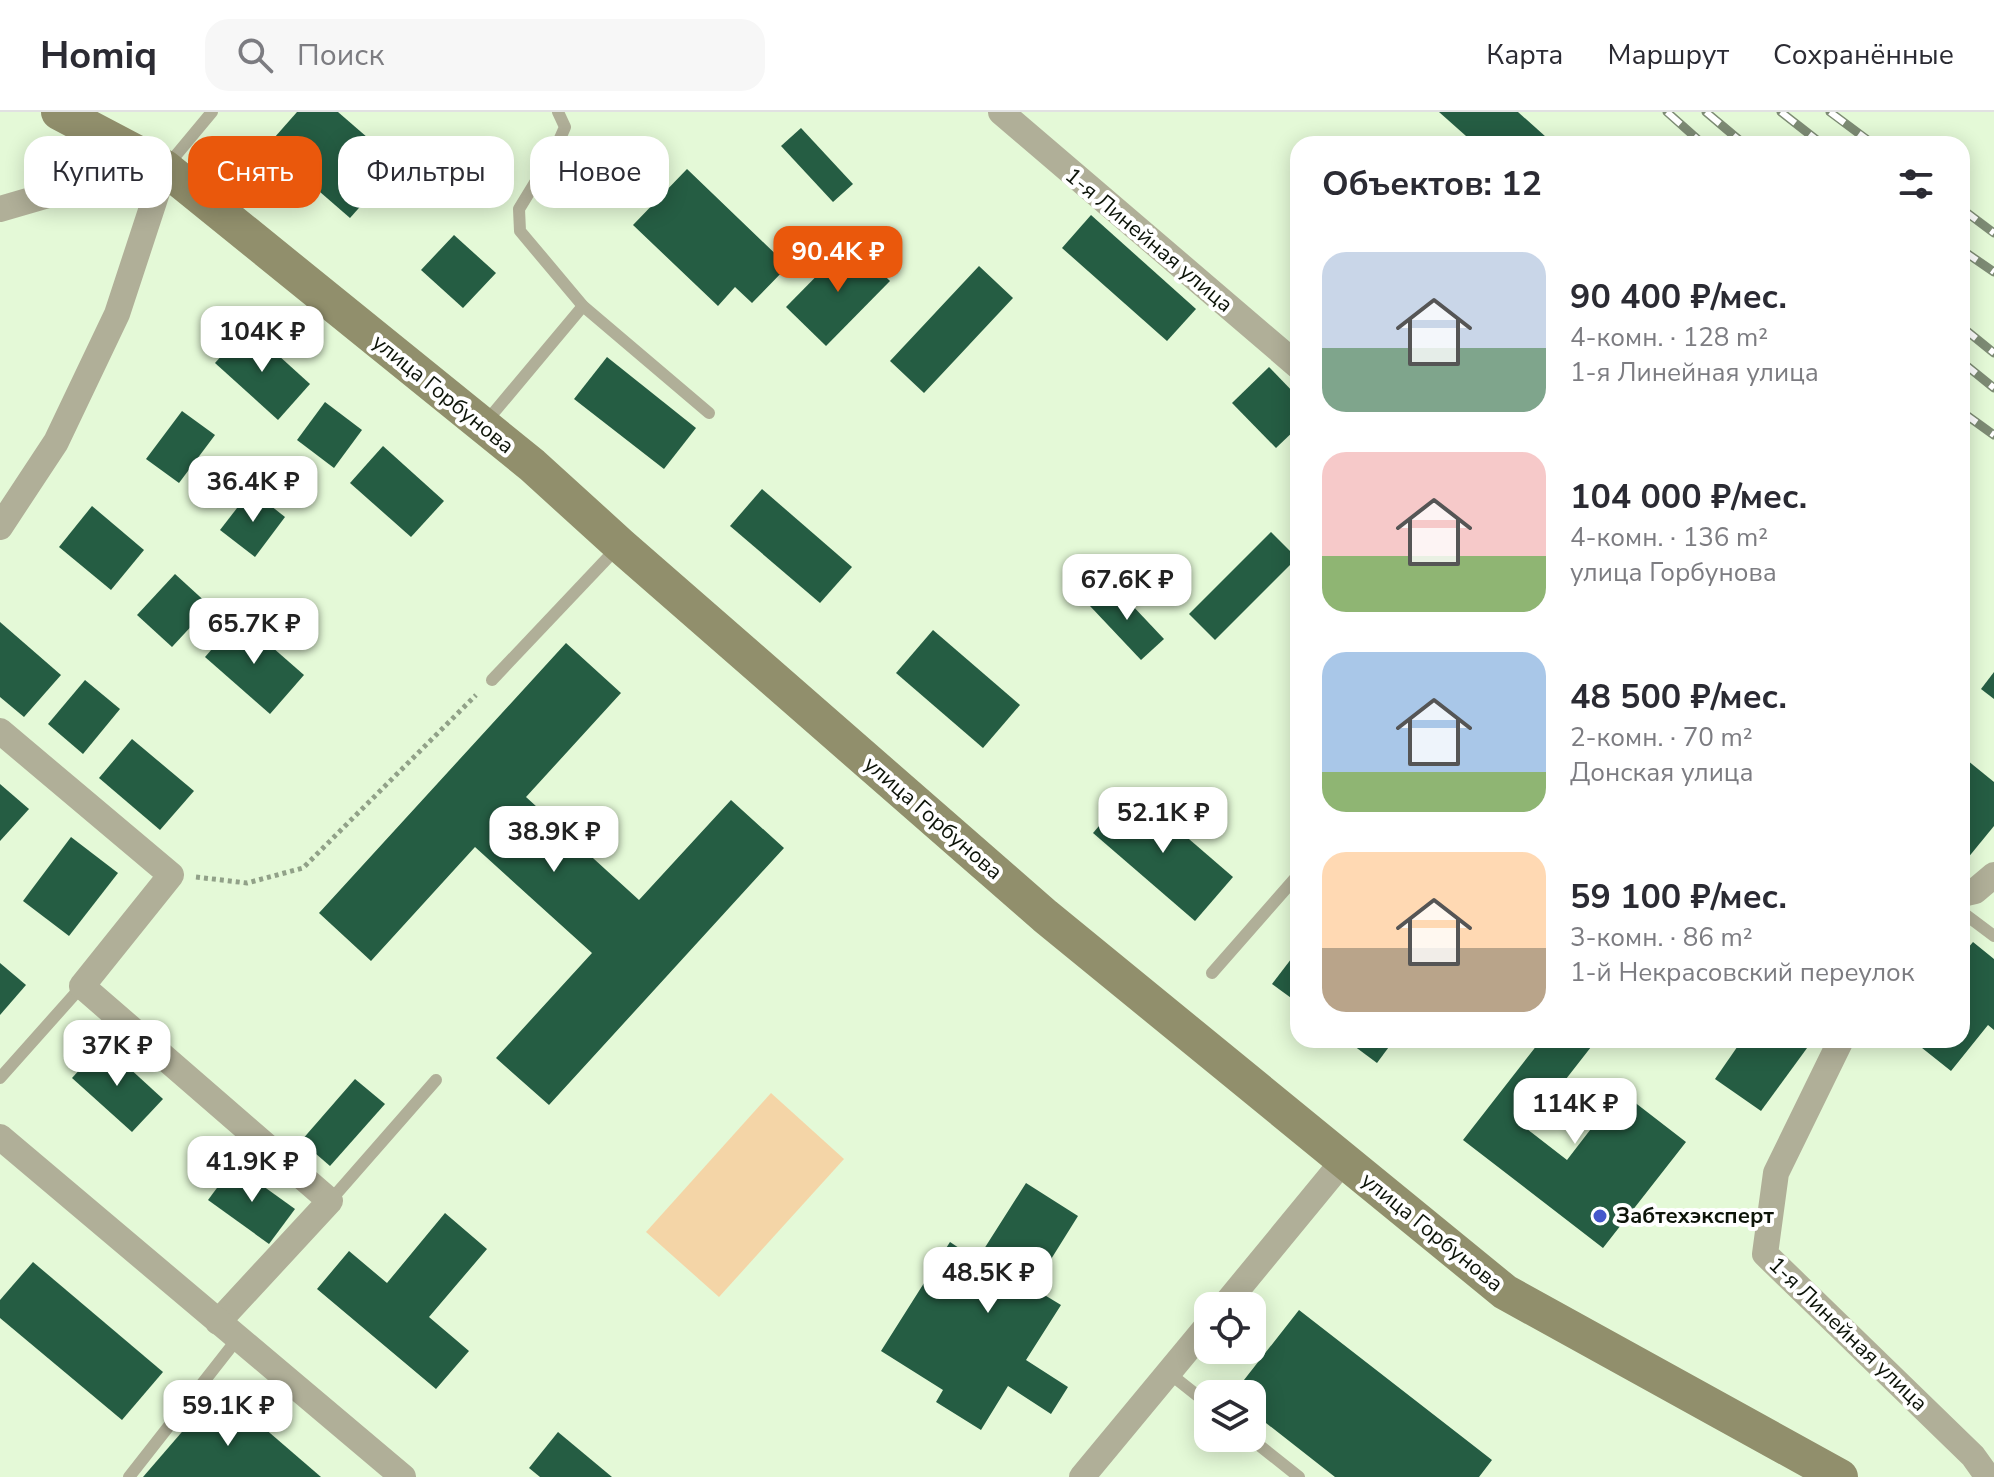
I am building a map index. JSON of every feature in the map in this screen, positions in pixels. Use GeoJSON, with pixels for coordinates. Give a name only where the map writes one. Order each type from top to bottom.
{"type":"FeatureCollection","features":[{"type":"Feature","properties":{"kind":"street","name":"улица Горбунова"},"geometry":{"type":"LineString","coordinates":[[59,112],[104,136]]}},
{"type":"Feature","properties":{"kind":"street","name":"1-я Линейная улица"},"geometry":{"type":"LineString","coordinates":[[1001,112],[1290,359]]}},
{"type":"Feature","properties":{"kind":"street","name":"улица Горбунова"},"geometry":{"type":"LineString","coordinates":[[172,174],[532,465],[1045,916],[1505,1292],[1840,1477]]}},
{"type":"Feature","properties":{"kind":"street"},"geometry":{"type":"LineString","coordinates":[[0,209],[24,202]]}},
{"type":"Feature","properties":{"kind":"street"},"geometry":{"type":"LineString","coordinates":[[0,527],[56,442],[117,314],[152,208]]}},
{"type":"Feature","properties":{"kind":"street"},"geometry":{"type":"LineString","coordinates":[[0,731],[171,875],[82,986],[330,1201],[228,1330]]}},
{"type":"Feature","properties":{"kind":"street"},"geometry":{"type":"LineString","coordinates":[[1970,892],[1994,875]]}},
{"type":"Feature","properties":{"kind":"street","name":"1-я Линейная улица"},"geometry":{"type":"LineString","coordinates":[[1837,1048],[1776,1173],[1765,1254],[1973,1456],[1988,1477]]}},
{"type":"Feature","properties":{"kind":"street"},"geometry":{"type":"LineString","coordinates":[[0,1137],[403,1477]]}},
{"type":"Feature","properties":{"kind":"street"},"geometry":{"type":"LineString","coordinates":[[1236,1292],[1344,1160]]}},
{"type":"Feature","properties":{"kind":"street"},"geometry":{"type":"LineString","coordinates":[[1082,1477],[1194,1342]]}},
{"type":"Feature","properties":{"kind":"lane"},"geometry":{"type":"LineString","coordinates":[[172,160],[212,112]]}},
{"type":"Feature","properties":{"kind":"lane"},"geometry":{"type":"LineString","coordinates":[[558,112],[565,127],[555,150],[519,209],[520,231],[583,306],[709,413]]}},
{"type":"Feature","properties":{"kind":"lane"},"geometry":{"type":"LineString","coordinates":[[483,426],[583,306]]}},
{"type":"Feature","properties":{"kind":"lane"},"geometry":{"type":"LineString","coordinates":[[492,680],[620,545]]}},
{"type":"Feature","properties":{"kind":"lane"},"geometry":{"type":"LineString","coordinates":[[1212,973],[1290,884]]}},
{"type":"Feature","properties":{"kind":"lane"},"geometry":{"type":"LineString","coordinates":[[1970,918],[1994,936]]}},
{"type":"Feature","properties":{"kind":"lane"},"geometry":{"type":"LineString","coordinates":[[0,1078],[82,986]]}},
{"type":"Feature","properties":{"kind":"lane"},"geometry":{"type":"LineString","coordinates":[[330,1201],[436,1080]]}},
{"type":"Feature","properties":{"kind":"lane"},"geometry":{"type":"LineString","coordinates":[[129,1477],[228,1330]]}},
{"type":"Feature","properties":{"kind":"lane"},"geometry":{"type":"LineString","coordinates":[[1169,1373],[1194,1393]]}},
{"type":"Feature","properties":{"kind":"lane"},"geometry":{"type":"LineString","coordinates":[[1266,1451],[1299,1477]]}},
{"type":"Feature","properties":{"kind":"path"},"geometry":{"type":"LineString","coordinates":[[171,875],[247,883],[303,868],[492,680]]}},
{"type":"Feature","properties":{"kind":"shaded area"},"geometry":{"type":"Polygon","coordinates":[[[771,1093],[844,1159],[719,1297],[646,1232],[771,1093]]]}},
{"type":"Feature","properties":{"kind":"building"},"geometry":{"type":"Polygon","coordinates":[[[297,112],[338,112],[366,136],[338,136],[338,208],[322,194],[322,136],[276,136],[297,112]]]}},
{"type":"Feature","properties":{"kind":"building"},"geometry":{"type":"Polygon","coordinates":[[[1439,112],[1518,112],[1545,136],[1466,136],[1439,112]]]}},
{"type":"Feature","properties":{"kind":"building"},"geometry":{"type":"Polygon","coordinates":[[[801,128],[853,184],[833,202],[781,146],[801,128]]]}},
{"type":"Feature","properties":{"kind":"building"},"geometry":{"type":"Polygon","coordinates":[[[687,169],[788,266],[752,303],[735,287],[718,306],[633,225],[649,208],[669,208],[669,188],[687,169]]]}},
{"type":"Feature","properties":{"kind":"building"},"geometry":{"type":"Polygon","coordinates":[[[338,208],[359,208],[350,218],[338,208]]]}},
{"type":"Feature","properties":{"kind":"building"},"geometry":{"type":"Polygon","coordinates":[[[1091,215],[1196,309],[1167,341],[1062,248],[1091,215]]]}},
{"type":"Feature","properties":{"kind":"building"},"geometry":{"type":"Polygon","coordinates":[[[454,235],[496,273],[463,308],[421,270],[454,235]]]}},
{"type":"Feature","properties":{"kind":"building"},"geometry":{"type":"Polygon","coordinates":[[[850,242],[890,281],[826,346],[786,307],[850,242]]]}},
{"type":"Feature","properties":{"kind":"building"},"geometry":{"type":"Polygon","coordinates":[[[979,266],[1013,298],[924,393],[890,361],[979,266]]]}},
{"type":"Feature","properties":{"kind":"building"},"geometry":{"type":"Polygon","coordinates":[[[247,327],[310,384],[278,420],[215,363],[247,327]]]}},
{"type":"Feature","properties":{"kind":"building"},"geometry":{"type":"Polygon","coordinates":[[[607,357],[696,428],[664,469],[574,399],[607,357]]]}},
{"type":"Feature","properties":{"kind":"building"},"geometry":{"type":"Polygon","coordinates":[[[1269,367],[1290,389],[1290,435],[1276,448],[1232,403],[1269,367]]]}},
{"type":"Feature","properties":{"kind":"building"},"geometry":{"type":"Polygon","coordinates":[[[325,402],[362,430],[334,468],[297,440],[325,402]]]}},
{"type":"Feature","properties":{"kind":"building"},"geometry":{"type":"Polygon","coordinates":[[[182,411],[215,435],[179,483],[146,459],[182,411]]]}},
{"type":"Feature","properties":{"kind":"building"},"geometry":{"type":"Polygon","coordinates":[[[383,446],[444,501],[411,537],[350,483],[383,446]]]}},
{"type":"Feature","properties":{"kind":"building"},"geometry":{"type":"Polygon","coordinates":[[[762,489],[852,567],[820,603],[730,526],[762,489]]]}},
{"type":"Feature","properties":{"kind":"building"},"geometry":{"type":"Polygon","coordinates":[[[251,490],[285,517],[255,557],[220,530],[251,490]]]}},
{"type":"Feature","properties":{"kind":"building"},"geometry":{"type":"Polygon","coordinates":[[[92,506],[144,550],[111,590],[59,547],[92,506]]]}},
{"type":"Feature","properties":{"kind":"building"},"geometry":{"type":"Polygon","coordinates":[[[1271,532],[1290,551],[1290,565],[1215,640],[1189,614],[1271,532]]]}},
{"type":"Feature","properties":{"kind":"building"},"geometry":{"type":"Polygon","coordinates":[[[175,574],[210,606],[172,647],[137,615],[175,574]]]}},
{"type":"Feature","properties":{"kind":"building"},"geometry":{"type":"Polygon","coordinates":[[[1113,585],[1164,639],[1141,660],[1090,606],[1113,585]]]}},
{"type":"Feature","properties":{"kind":"building"},"geometry":{"type":"Polygon","coordinates":[[[239,618],[304,675],[270,714],[205,657],[239,618]]]}},
{"type":"Feature","properties":{"kind":"building"},"geometry":{"type":"Polygon","coordinates":[[[0,622],[61,675],[24,717],[0,697],[0,622]]]}},
{"type":"Feature","properties":{"kind":"building"},"geometry":{"type":"Polygon","coordinates":[[[933,630],[1020,705],[983,748],[896,673],[933,630]]]}},
{"type":"Feature","properties":{"kind":"building"},"geometry":{"type":"Polygon","coordinates":[[[566,643],[621,693],[526,797],[639,900],[731,800],[784,848],[549,1105],[496,1058],[592,953],[475,847],[371,961],[319,913],[566,643]]]}},
{"type":"Feature","properties":{"kind":"building"},"geometry":{"type":"Polygon","coordinates":[[[1994,672],[1994,699],[1981,689],[1994,672]]]}},
{"type":"Feature","properties":{"kind":"building"},"geometry":{"type":"Polygon","coordinates":[[[85,680],[120,709],[83,754],[48,724],[85,680]]]}},
{"type":"Feature","properties":{"kind":"building"},"geometry":{"type":"Polygon","coordinates":[[[132,739],[194,791],[160,830],[99,778],[132,739]]]}},
{"type":"Feature","properties":{"kind":"building"},"geometry":{"type":"Polygon","coordinates":[[[1970,762],[1994,782],[1994,826],[1970,855],[1970,762]]]}},
{"type":"Feature","properties":{"kind":"building"},"geometry":{"type":"Polygon","coordinates":[[[0,784],[29,809],[0,841],[0,784]]]}},
{"type":"Feature","properties":{"kind":"building"},"geometry":{"type":"Polygon","coordinates":[[[1131,789],[1233,877],[1195,921],[1093,833],[1131,789]]]}},
{"type":"Feature","properties":{"kind":"building"},"geometry":{"type":"Polygon","coordinates":[[[71,837],[118,873],[69,936],[23,901],[71,837]]]}},
{"type":"Feature","properties":{"kind":"building"},"geometry":{"type":"Polygon","coordinates":[[[1973,942],[1994,959],[1994,1030],[1988,1025],[1970,1047],[1970,946],[1973,942]]]}},
{"type":"Feature","properties":{"kind":"building"},"geometry":{"type":"Polygon","coordinates":[[[1290,960],[1290,997],[1272,984],[1290,960]]]}},
{"type":"Feature","properties":{"kind":"building"},"geometry":{"type":"Polygon","coordinates":[[[0,963],[26,985],[0,1015],[0,963]]]}},
{"type":"Feature","properties":{"kind":"building"},"geometry":{"type":"Polygon","coordinates":[[[103,1044],[163,1099],[132,1132],[72,1078],[103,1044]]]}},
{"type":"Feature","properties":{"kind":"building"},"geometry":{"type":"Polygon","coordinates":[[[1357,1048],[1388,1048],[1377,1063],[1357,1048]]]}},
{"type":"Feature","properties":{"kind":"building"},"geometry":{"type":"Polygon","coordinates":[[[1535,1048],[1590,1048],[1527,1129],[1567,1160],[1620,1091],[1686,1142],[1603,1248],[1463,1140],[1535,1048]]]}},
{"type":"Feature","properties":{"kind":"building"},"geometry":{"type":"Polygon","coordinates":[[[1736,1048],[1807,1048],[1761,1111],[1715,1079],[1736,1048]]]}},
{"type":"Feature","properties":{"kind":"building"},"geometry":{"type":"Polygon","coordinates":[[[1922,1048],[1970,1048],[1951,1071],[1922,1048]]]}},
{"type":"Feature","properties":{"kind":"building"},"geometry":{"type":"Polygon","coordinates":[[[355,1079],[385,1104],[330,1166],[301,1141],[355,1079]]]}},
{"type":"Feature","properties":{"kind":"building"},"geometry":{"type":"Polygon","coordinates":[[[234,1165],[295,1209],[269,1244],[208,1200],[234,1165]]]}},
{"type":"Feature","properties":{"kind":"building"},"geometry":{"type":"Polygon","coordinates":[[[1026,1183],[1078,1216],[1033,1288],[1061,1305],[1026,1360],[1068,1387],[1051,1414],[1008,1386],[981,1430],[936,1402],[943,1390],[881,1351],[950,1242],[977,1260],[1026,1183]]]}},
{"type":"Feature","properties":{"kind":"building"},"geometry":{"type":"Polygon","coordinates":[[[445,1213],[487,1249],[429,1317],[469,1351],[436,1389],[317,1289],[349,1251],[387,1283],[445,1213]]]}},
{"type":"Feature","properties":{"kind":"building"},"geometry":{"type":"Polygon","coordinates":[[[33,1262],[163,1372],[122,1420],[0,1318],[0,1300],[33,1262]]]}},
{"type":"Feature","properties":{"kind":"building"},"geometry":{"type":"Polygon","coordinates":[[[1299,1310],[1492,1460],[1479,1477],[1335,1477],[1266,1423],[1266,1380],[1244,1380],[1257,1364],[1266,1364],[1266,1352],[1299,1310]]]}},
{"type":"Feature","properties":{"kind":"building"},"geometry":{"type":"Polygon","coordinates":[[[219,1389],[321,1477],[143,1477],[219,1389]]]}},
{"type":"Feature","properties":{"kind":"building"},"geometry":{"type":"Polygon","coordinates":[[[558,1432],[612,1477],[540,1477],[529,1468],[558,1432]]]}},
{"type":"Feature","properties":{"kind":"railway"},"geometry":{"type":"LineString","coordinates":[[1667,112],[1694,136]]}},
{"type":"Feature","properties":{"kind":"railway"},"geometry":{"type":"LineString","coordinates":[[1706,112],[1734,136]]}},
{"type":"Feature","properties":{"kind":"railway"},"geometry":{"type":"LineString","coordinates":[[1781,112],[1812,136]]}},
{"type":"Feature","properties":{"kind":"railway"},"geometry":{"type":"LineString","coordinates":[[1830,112],[1862,136]]}},
{"type":"Feature","properties":{"kind":"railway"},"geometry":{"type":"LineString","coordinates":[[1970,215],[1994,233]]}},
{"type":"Feature","properties":{"kind":"railway"},"geometry":{"type":"LineString","coordinates":[[1970,256],[1994,272]]}},
{"type":"Feature","properties":{"kind":"railway"},"geometry":{"type":"LineString","coordinates":[[1970,334],[1994,353]]}},
{"type":"Feature","properties":{"kind":"railway"},"geometry":{"type":"LineString","coordinates":[[1970,368],[1994,388]]}},
{"type":"Feature","properties":{"kind":"railway"},"geometry":{"type":"LineString","coordinates":[[1970,418],[1994,435]]}},
{"type":"Feature","properties":{"kind":"place","name":"Забтехэксперт"},"geometry":{"type":"Point","coordinates":[1600,1216]}}]}
